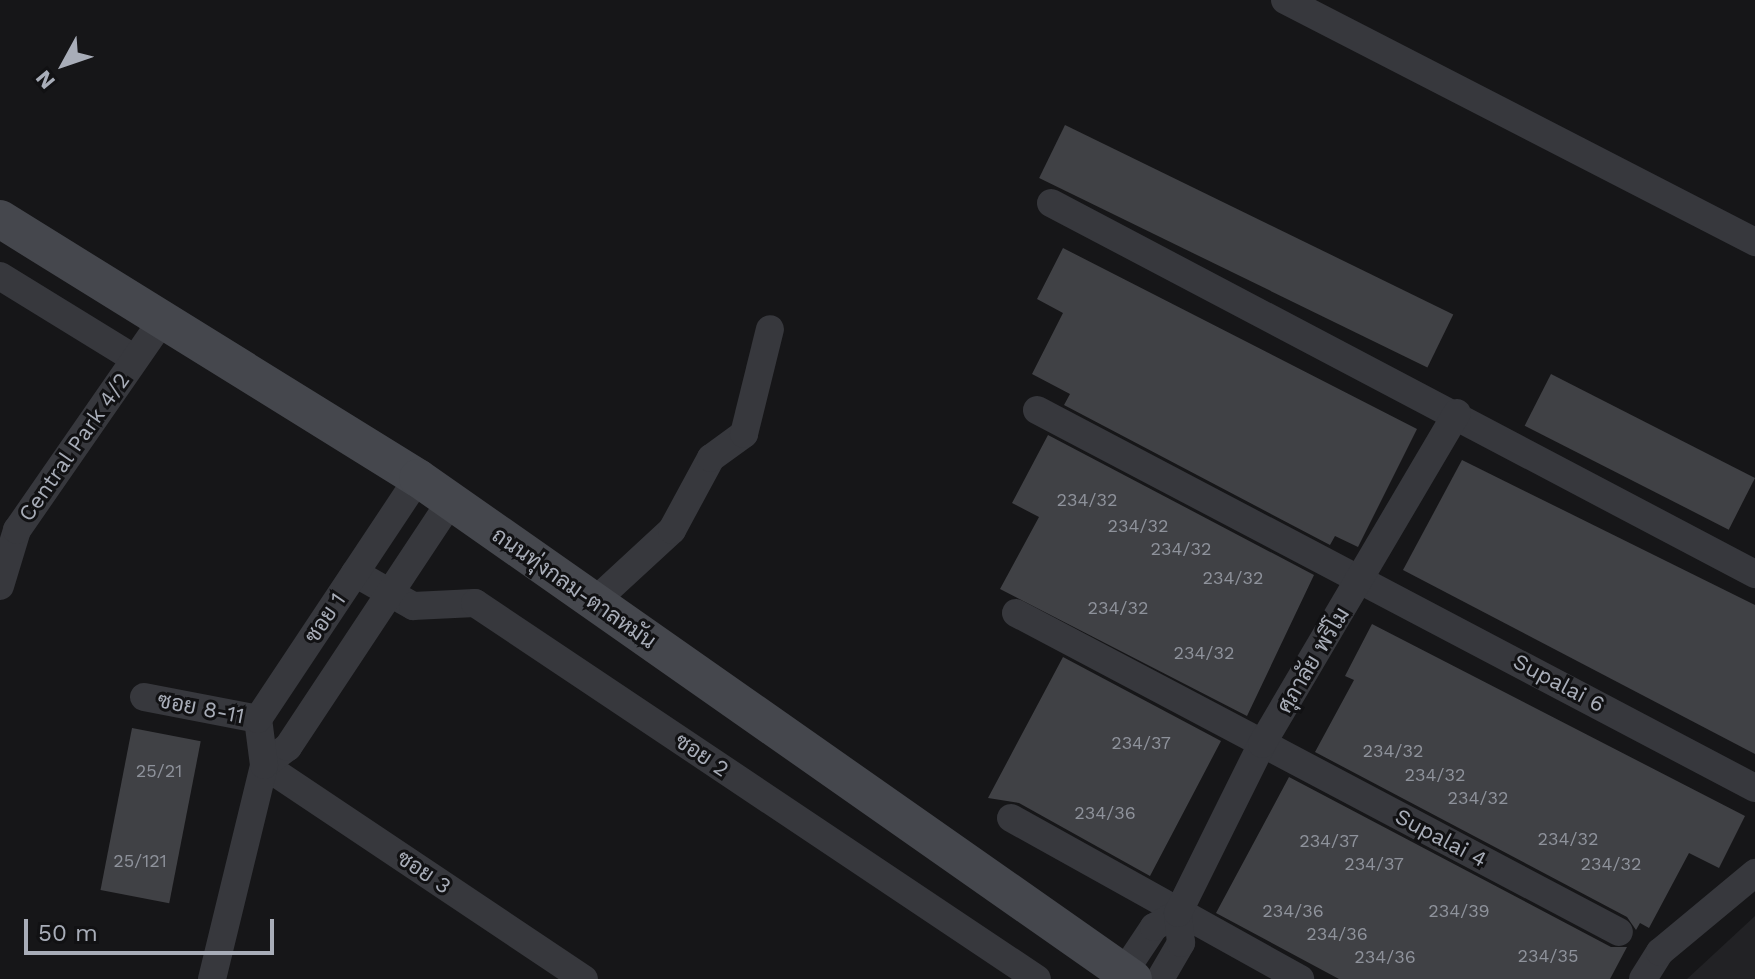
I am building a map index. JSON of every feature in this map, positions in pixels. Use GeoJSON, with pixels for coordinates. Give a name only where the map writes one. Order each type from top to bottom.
{"type":"FeatureCollection","features":[{"type":"Feature","properties":{"kind":"street"},"geometry":{"type":"LineString","coordinates":[[1285,0],[1755,242]]}},
{"type":"Feature","properties":{"kind":"street"},"geometry":{"type":"LineString","coordinates":[[1051,203],[1457,413],[1755,574]]}},
{"type":"Feature","properties":{"kind":"street","name":"ถนนทุ่งกลม-ตาลหมัน"},"geometry":{"type":"LineString","coordinates":[[0,219],[165,316],[418,478],[1139,977]]}},
{"type":"Feature","properties":{"kind":"street"},"geometry":{"type":"LineString","coordinates":[[0,276],[135,359]]}},
{"type":"Feature","properties":{"kind":"street","name":"Central Park 4/2"},"geometry":{"type":"LineString","coordinates":[[1,567],[165,316]]}},
{"type":"Feature","properties":{"kind":"street"},"geometry":{"type":"LineString","coordinates":[[594,602],[672,530],[711,458],[744,434],[770,329]]}},
{"type":"Feature","properties":{"kind":"street","name":"Supalai 6"},"geometry":{"type":"LineString","coordinates":[[1037,410],[1362,578],[1755,788]]}},
{"type":"Feature","properties":{"kind":"street","name":"ศุภาลัย พรีโม"},"geometry":{"type":"LineString","coordinates":[[1139,977],[1154,927],[1178,913],[1262,744],[1457,413]]}},
{"type":"Feature","properties":{"kind":"street","name":"ซอย 1"},"geometry":{"type":"LineString","coordinates":[[258,719],[418,478]]}},
{"type":"Feature","properties":{"kind":"street","name":"ซอย 1"},"geometry":{"type":"LineString","coordinates":[[264,765],[288,747],[451,501]]}},
{"type":"Feature","properties":{"kind":"street","name":"ซอย 2"},"geometry":{"type":"LineString","coordinates":[[355,573],[413,606],[475,603],[1037,979]]}},
{"type":"Feature","properties":{"kind":"street","name":"Supalai 4"},"geometry":{"type":"LineString","coordinates":[[1016,613],[1619,932]]}},
{"type":"Feature","properties":{"kind":"street","name":"ซอย 8-11"},"geometry":{"type":"LineString","coordinates":[[144,697],[258,719]]}},
{"type":"Feature","properties":{"kind":"street"},"geometry":{"type":"LineString","coordinates":[[212,979],[264,765],[258,719]]}},
{"type":"Feature","properties":{"kind":"street","name":"ซอย 3"},"geometry":{"type":"LineString","coordinates":[[264,765],[584,979]]}},
{"type":"Feature","properties":{"kind":"street"},"geometry":{"type":"LineString","coordinates":[[1011,818],[1300,979]]}},
{"type":"Feature","properties":{"kind":"street"},"geometry":{"type":"LineString","coordinates":[[1643,979],[1660,952],[1755,873]]}},
{"type":"Feature","properties":{"kind":"shaded area"},"geometry":{"type":"Polygon","coordinates":[[[1755,916],[1755,979],[1687,979],[1755,916]]]}},
{"type":"Feature","properties":{"kind":"building"},"geometry":{"type":"Polygon","coordinates":[[[1065,125],[1453,314],[1427,367],[1039,178],[1065,125]]]}},
{"type":"Feature","properties":{"kind":"building"},"geometry":{"type":"Polygon","coordinates":[[[1063,248],[1417,429],[1358,547],[1335,536],[1330,545],[1064,405],[1070,394],[1032,374],[1063,313],[1037,299],[1063,248]]]}},
{"type":"Feature","properties":{"kind":"building"},"geometry":{"type":"Polygon","coordinates":[[[1551,374],[1755,478],[1729,530],[1525,426],[1551,374]]]}},
{"type":"Feature","properties":{"kind":"building"},"geometry":{"type":"Polygon","coordinates":[[[1048,435],[1314,575],[1247,716],[1000,589],[1039,517],[1012,503],[1048,435]]]}},
{"type":"Feature","properties":{"kind":"building"},"geometry":{"type":"Polygon","coordinates":[[[1462,460],[1755,605],[1755,754],[1403,570],[1462,460]]]}},
{"type":"Feature","properties":{"kind":"building"},"geometry":{"type":"Polygon","coordinates":[[[1372,624],[1745,816],[1719,868],[1689,853],[1649,928],[1640,923],[1636,930],[1627,917],[1315,752],[1354,680],[1345,676],[1372,624]]]}},
{"type":"Feature","properties":{"kind":"building"},"geometry":{"type":"Polygon","coordinates":[[[1063,657],[1221,741],[1150,876],[1019,803],[988,798],[1063,657]]]}},
{"type":"Feature","properties":{"kind":"building"},"geometry":{"type":"Polygon","coordinates":[[[132,728],[201,741],[169,903],[101,890],[132,728]]]}},
{"type":"Feature","properties":{"kind":"building"},"geometry":{"type":"Polygon","coordinates":[[[1289,777],[1611,947],[1627,947],[1610,979],[1339,979],[1216,913],[1289,777]]]}}]}
